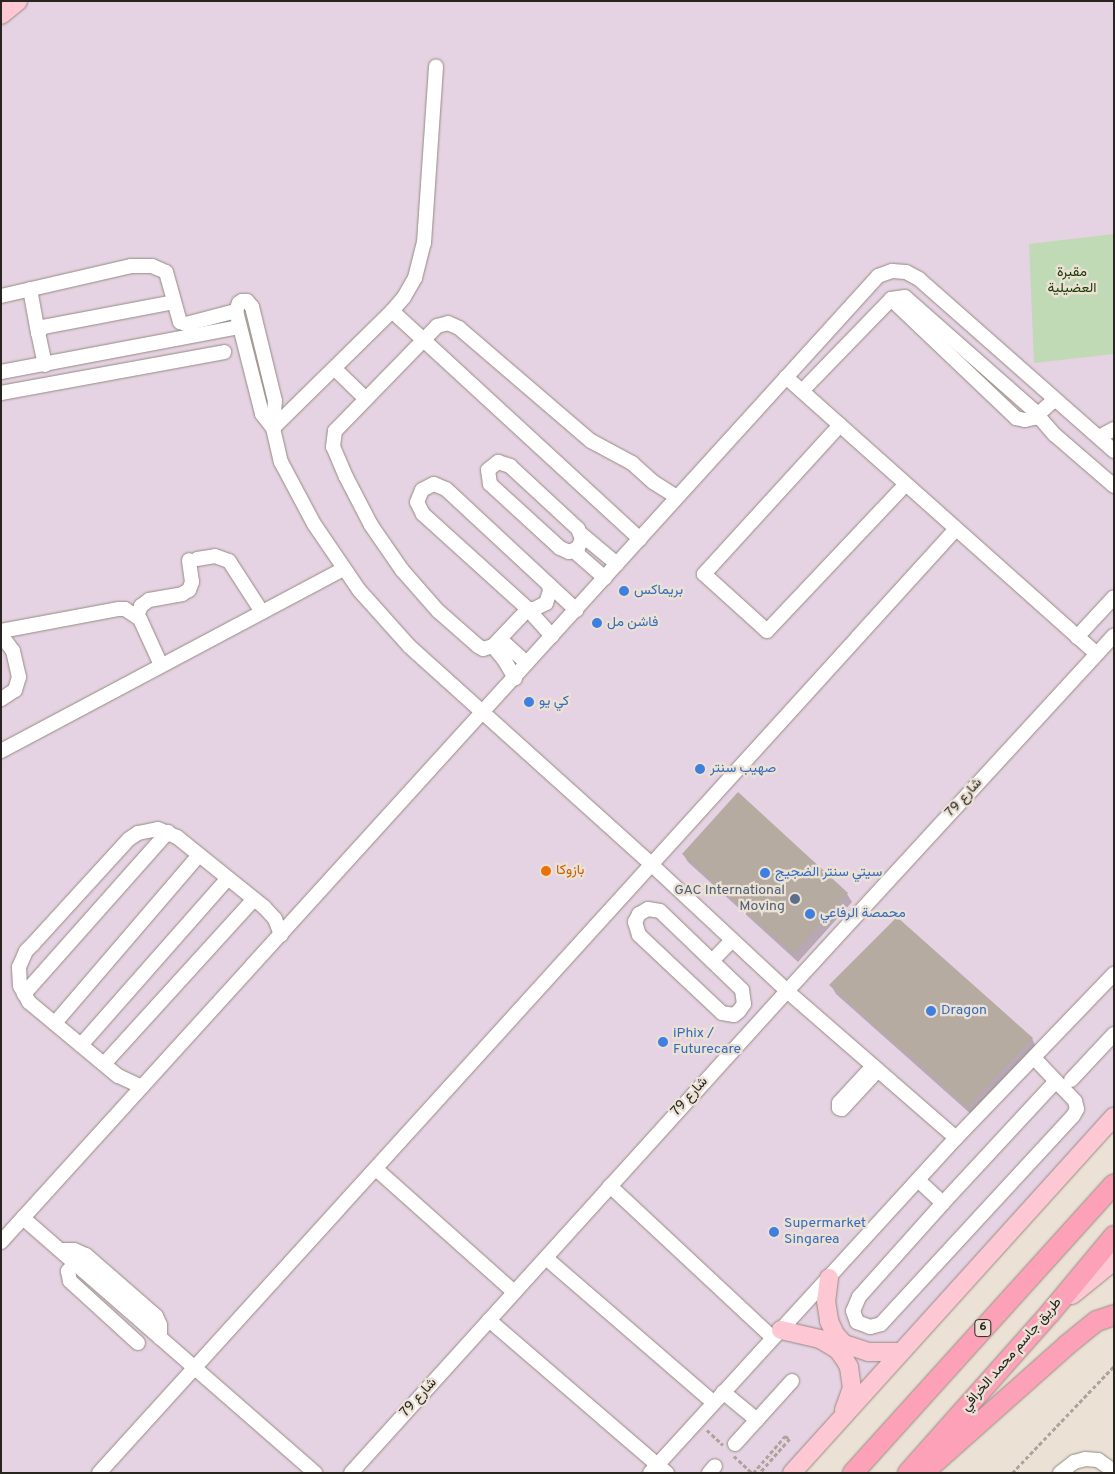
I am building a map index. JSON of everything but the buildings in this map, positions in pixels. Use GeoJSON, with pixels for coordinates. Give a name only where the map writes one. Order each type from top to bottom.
{"type":"FeatureCollection","features":[{"type":"Feature","properties":{"kind":"highway"},"geometry":{"type":"LineString","coordinates":[[1082,1218],[1114,1174]]}},
{"type":"Feature","properties":{"kind":"highway","name":"6"},"geometry":{"type":"LineString","coordinates":[[854,1473],[1114,1184]]}},
{"type":"Feature","properties":{"kind":"highway","name":"طريق جاسم محمد الخرافي"},"geometry":{"type":"LineString","coordinates":[[908,1473],[1050,1313],[1114,1236]]}},
{"type":"Feature","properties":{"kind":"highway"},"geometry":{"type":"LineString","coordinates":[[923,1473],[1097,1321],[1114,1315]]}},
{"type":"Feature","properties":{"kind":"main road"},"geometry":{"type":"LineString","coordinates":[[1,15],[18,1]]}},
{"type":"Feature","properties":{"kind":"main road"},"geometry":{"type":"LineString","coordinates":[[792,1473],[1114,1117]]}},
{"type":"Feature","properties":{"kind":"main road"},"geometry":{"type":"LineString","coordinates":[[1050,1313],[1114,1261]]}},
{"type":"Feature","properties":{"kind":"main road"},"geometry":{"type":"LineString","coordinates":[[829,1278],[826,1301],[828,1321],[835,1334],[844,1344],[868,1352],[900,1352]]}},
{"type":"Feature","properties":{"kind":"main road"},"geometry":{"type":"LineString","coordinates":[[776,1333],[820,1339],[838,1350],[844,1358],[849,1368],[852,1388],[850,1399],[839,1420]]}},
{"type":"Feature","properties":{"kind":"street"},"geometry":{"type":"LineString","coordinates":[[272,428],[335,369],[392,311],[410,288],[422,255],[436,66]]}},
{"type":"Feature","properties":{"kind":"street"},"geometry":{"type":"LineString","coordinates":[[1,296],[131,266],[152,266],[166,272],[180,322],[186,324],[236,310]]}},
{"type":"Feature","properties":{"kind":"street"},"geometry":{"type":"LineString","coordinates":[[1,1242],[878,276],[892,270],[906,272],[919,279],[1114,451]]}},
{"type":"Feature","properties":{"kind":"street"},"geometry":{"type":"LineString","coordinates":[[30,289],[45,365]]}},
{"type":"Feature","properties":{"kind":"street"},"geometry":{"type":"LineString","coordinates":[[802,391],[891,299],[900,296],[910,300],[1038,416],[1055,435],[1114,486]]}},
{"type":"Feature","properties":{"kind":"street"},"geometry":{"type":"LineString","coordinates":[[272,428],[275,401],[252,307],[247,301],[242,301],[236,310],[262,414],[272,428],[285,469],[314,524],[359,590],[409,646],[652,865],[786,991],[956,1138]]}},
{"type":"Feature","properties":{"kind":"street"},"geometry":{"type":"LineString","coordinates":[[38,333],[43,328],[174,302]]}},
{"type":"Feature","properties":{"kind":"street"},"geometry":{"type":"LineString","coordinates":[[392,311],[640,539]]}},
{"type":"Feature","properties":{"kind":"street"},"geometry":{"type":"LineString","coordinates":[[550,585],[546,603],[534,609],[528,609],[496,643],[483,648],[478,646],[432,604],[386,548],[358,502],[332,442],[335,431],[437,326],[448,323],[454,325],[591,441],[632,463],[653,482],[657,491],[674,501]]}},
{"type":"Feature","properties":{"kind":"street"},"geometry":{"type":"LineString","coordinates":[[1,372],[240,327]]}},
{"type":"Feature","properties":{"kind":"street"},"geometry":{"type":"LineString","coordinates":[[1,393],[224,352]]}},
{"type":"Feature","properties":{"kind":"street"},"geometry":{"type":"LineString","coordinates":[[335,369],[366,399]]}},
{"type":"Feature","properties":{"kind":"street"},"geometry":{"type":"LineString","coordinates":[[786,376],[1097,654]]}},
{"type":"Feature","properties":{"kind":"street"},"geometry":{"type":"LineString","coordinates":[[1038,416],[1055,399]]}},
{"type":"Feature","properties":{"kind":"street"},"geometry":{"type":"LineString","coordinates":[[840,425],[704,574],[760,625],[767,631],[906,484]]}},
{"type":"Feature","properties":{"kind":"street"},"geometry":{"type":"LineString","coordinates":[[1098,437],[1114,429]]}},
{"type":"Feature","properties":{"kind":"street"},"geometry":{"type":"LineString","coordinates":[[581,534],[581,544],[574,550],[564,551],[490,484],[488,470],[498,462],[510,466],[581,534],[616,564]]}},
{"type":"Feature","properties":{"kind":"street"},"geometry":{"type":"LineString","coordinates":[[552,636],[544,624],[423,514],[417,502],[422,490],[434,484],[446,488],[576,610]]}},
{"type":"Feature","properties":{"kind":"street"},"geometry":{"type":"LineString","coordinates":[[99,1473],[956,529]]}},
{"type":"Feature","properties":{"kind":"street"},"geometry":{"type":"LineString","coordinates":[[574,550],[605,578]]}},
{"type":"Feature","properties":{"kind":"street"},"geometry":{"type":"LineString","coordinates":[[137,616],[141,606],[150,600],[182,594],[189,590],[192,582],[193,560],[215,556],[229,561],[262,612]]}},
{"type":"Feature","properties":{"kind":"street"},"geometry":{"type":"LineString","coordinates":[[1,750],[343,569]]}},
{"type":"Feature","properties":{"kind":"street"},"geometry":{"type":"LineString","coordinates":[[1077,637],[1114,597]]}},
{"type":"Feature","properties":{"kind":"street"},"geometry":{"type":"LineString","coordinates":[[1,631],[119,609],[132,612],[137,616],[161,665]]}},
{"type":"Feature","properties":{"kind":"street"},"geometry":{"type":"LineString","coordinates":[[1,635],[14,650],[19,677],[15,690],[1,699]]}},
{"type":"Feature","properties":{"kind":"street","name":"شارع 79"},"geometry":{"type":"LineString","coordinates":[[351,1473],[786,991],[1114,636]]}},
{"type":"Feature","properties":{"kind":"street"},"geometry":{"type":"LineString","coordinates":[[496,643],[527,664]]}},
{"type":"Feature","properties":{"kind":"street"},"geometry":{"type":"LineString","coordinates":[[496,643],[515,678]]}},
{"type":"Feature","properties":{"kind":"street"},"geometry":{"type":"LineString","coordinates":[[142,1087],[126,1081],[29,1002],[18,977],[26,950],[129,839],[148,830],[168,832],[199,854],[254,899],[275,919],[281,934]]}},
{"type":"Feature","properties":{"kind":"street"},"geometry":{"type":"LineString","coordinates":[[24,994],[168,832]]}},
{"type":"Feature","properties":{"kind":"street"},"geometry":{"type":"LineString","coordinates":[[55,1023],[199,854]]}},
{"type":"Feature","properties":{"kind":"street"},"geometry":{"type":"LineString","coordinates":[[81,1045],[228,878]]}},
{"type":"Feature","properties":{"kind":"street"},"geometry":{"type":"LineString","coordinates":[[104,1064],[254,899]]}},
{"type":"Feature","properties":{"kind":"street"},"geometry":{"type":"LineString","coordinates":[[648,909],[660,911],[712,961],[742,990],[744,1004],[734,1015],[722,1013],[639,934],[635,922],[639,914],[648,909]]}},
{"type":"Feature","properties":{"kind":"street"},"geometry":{"type":"LineString","coordinates":[[712,961],[732,940]]}},
{"type":"Feature","properties":{"kind":"street"},"geometry":{"type":"LineString","coordinates":[[489,1320],[658,1470],[713,1402],[956,1138],[1111,982]]}},
{"type":"Feature","properties":{"kind":"street"},"geometry":{"type":"LineString","coordinates":[[1071,1080],[1114,1034]]}},
{"type":"Feature","properties":{"kind":"street"},"geometry":{"type":"LineString","coordinates":[[1034,1058],[1056,1081],[1075,1101],[1077,1109],[1073,1116],[882,1324],[870,1327],[857,1322],[853,1312],[859,1297],[1056,1081]]}},
{"type":"Feature","properties":{"kind":"street"},"geometry":{"type":"LineString","coordinates":[[376,1168],[514,1292]]}},
{"type":"Feature","properties":{"kind":"street"},"geometry":{"type":"LineString","coordinates":[[918,1180],[943,1203]]}},
{"type":"Feature","properties":{"kind":"street"},"geometry":{"type":"LineString","coordinates":[[610,1186],[776,1333]]}},
{"type":"Feature","properties":{"kind":"street"},"geometry":{"type":"LineString","coordinates":[[23,1218],[315,1473]]}},
{"type":"Feature","properties":{"kind":"street"},"geometry":{"type":"LineString","coordinates":[[60,1250],[74,1250],[86,1254],[156,1316],[160,1325],[160,1338]]}},
{"type":"Feature","properties":{"kind":"street"},"geometry":{"type":"LineString","coordinates":[[546,1258],[713,1402]]}},
{"type":"Feature","properties":{"kind":"street"},"geometry":{"type":"LineString","coordinates":[[75,1263],[68,1271],[70,1281],[138,1343]]}},
{"type":"Feature","properties":{"kind":"street"},"geometry":{"type":"LineString","coordinates":[[735,1444],[792,1382]]}},
{"type":"Feature","properties":{"kind":"street"},"geometry":{"type":"LineString","coordinates":[[723,1392],[757,1420]]}},
{"type":"Feature","properties":{"kind":"street"},"geometry":{"type":"LineString","coordinates":[[1060,1473],[1074,1462],[1085,1459],[1098,1460],[1113,1471]]}},
{"type":"Feature","properties":{"kind":"path"},"geometry":{"type":"LineString","coordinates":[[1012,1473],[1114,1366]]}},
{"type":"Feature","properties":{"kind":"path"},"geometry":{"type":"LineString","coordinates":[[753,1473],[785,1436],[790,1439],[760,1473]]}},
{"type":"Feature","properties":{"kind":"shaded area"},"geometry":{"type":"Polygon","coordinates":[[[18,1],[1114,1],[1114,1117],[792,1473],[1,1473],[1,15],[18,1]]]}},
{"type":"Feature","properties":{"kind":"green space","name":"مقبرة العضيلية"},"geometry":{"type":"Polygon","coordinates":[[[1114,234],[1114,354],[1034,363],[1029,244],[1114,234]]]}},
{"type":"Feature","properties":{"kind":"place","name":"بريماكس"},"geometry":{"type":"Point","coordinates":[624,591]}},
{"type":"Feature","properties":{"kind":"place","name":"فاشن مل"},"geometry":{"type":"Point","coordinates":[597,623]}},
{"type":"Feature","properties":{"kind":"place","name":"كي يو"},"geometry":{"type":"Point","coordinates":[529,702]}},
{"type":"Feature","properties":{"kind":"place","name":"صهيب سنتر"},"geometry":{"type":"Point","coordinates":[700,769]}},
{"type":"Feature","properties":{"kind":"place","name":"بازوكا"},"geometry":{"type":"Point","coordinates":[546,871]}},
{"type":"Feature","properties":{"kind":"place","name":"سيتي سنتر الضجيج"},"geometry":{"type":"Point","coordinates":[765,873]}},
{"type":"Feature","properties":{"kind":"place","name":"GAC International Moving"},"geometry":{"type":"Point","coordinates":[795,899]}},
{"type":"Feature","properties":{"kind":"place","name":"محمصة الرفاعي"},"geometry":{"type":"Point","coordinates":[810,914]}},
{"type":"Feature","properties":{"kind":"place","name":"Dragon"},"geometry":{"type":"Point","coordinates":[931,1011]}},
{"type":"Feature","properties":{"kind":"place","name":"iPhix / Futurecare"},"geometry":{"type":"Point","coordinates":[663,1042]}},
{"type":"Feature","properties":{"kind":"place","name":"Supermarket Singarea"},"geometry":{"type":"Point","coordinates":[774,1232]}}]}
